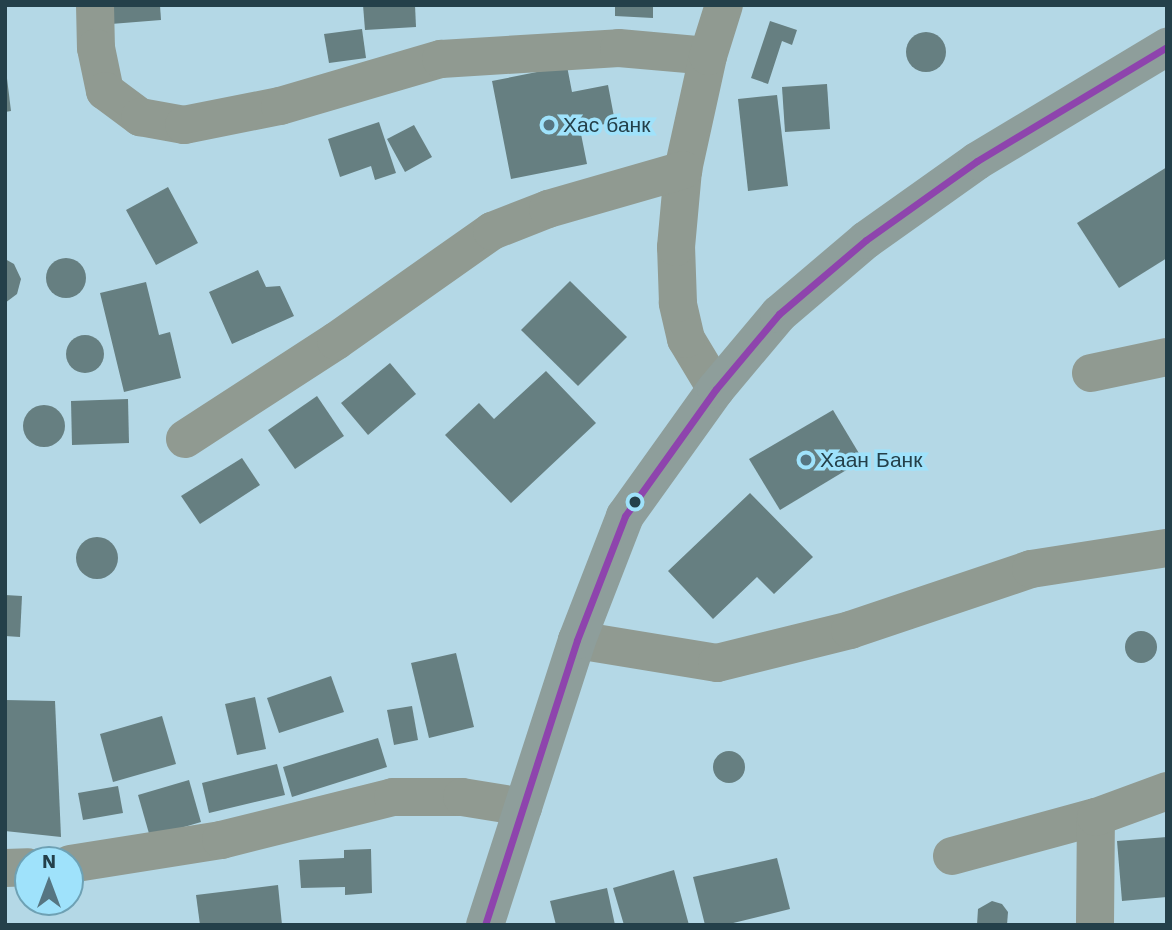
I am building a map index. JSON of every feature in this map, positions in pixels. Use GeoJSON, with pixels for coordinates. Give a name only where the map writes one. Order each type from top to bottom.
{"type":"FeatureCollection","features":[{"type":"Feature","properties":{"kind":"main road"},"geometry":{"type":"LineString","coordinates":[[485,925],[577,640],[625,516],[716,389],[779,314],[866,240],[977,162],[1167,47]]}},
{"type":"Feature","properties":{"kind":"street"},"geometry":{"type":"LineString","coordinates":[[95,5],[96,48],[105,91],[140,117],[184,125],[280,106],[441,59],[619,48],[708,56]]}},
{"type":"Feature","properties":{"kind":"street"},"geometry":{"type":"LineString","coordinates":[[716,389],[686,339],[678,303],[676,247],[683,170],[708,56],[724,5]]}},
{"type":"Feature","properties":{"kind":"street"},"geometry":{"type":"LineString","coordinates":[[185,439],[336,341],[492,231],[548,209],[683,170]]}},
{"type":"Feature","properties":{"kind":"street"},"geometry":{"type":"LineString","coordinates":[[1091,373],[1167,357]]}},
{"type":"Feature","properties":{"kind":"street"},"geometry":{"type":"LineString","coordinates":[[577,640],[717,663],[850,630],[1031,569],[1167,548]]}},
{"type":"Feature","properties":{"kind":"street"},"geometry":{"type":"LineString","coordinates":[[952,856],[1096,817],[1167,791]]}},
{"type":"Feature","properties":{"kind":"street"},"geometry":{"type":"LineString","coordinates":[[84,862],[221,840],[393,797],[462,797],[523,807]]}},
{"type":"Feature","properties":{"kind":"street"},"geometry":{"type":"LineString","coordinates":[[1095,925],[1096,817]]}},
{"type":"Feature","properties":{"kind":"building"},"geometry":{"type":"Polygon","coordinates":[[[110,5],[160,5],[161,20],[111,24],[110,5]]]}},
{"type":"Feature","properties":{"kind":"building"},"geometry":{"type":"Polygon","coordinates":[[[363,5],[415,5],[416,27],[365,30],[363,5]]]}},
{"type":"Feature","properties":{"kind":"building"},"geometry":{"type":"Polygon","coordinates":[[[615,5],[653,5],[653,18],[615,16],[615,5]]]}},
{"type":"Feature","properties":{"kind":"building"},"geometry":{"type":"Polygon","coordinates":[[[770,21],[797,30],[792,45],[782,41],[768,84],[751,78],[770,21]]]}},
{"type":"Feature","properties":{"kind":"building"},"geometry":{"type":"Polygon","coordinates":[[[362,29],[366,58],[329,63],[324,34],[362,29]]]}},
{"type":"Feature","properties":{"kind":"building"},"geometry":{"type":"Polygon","coordinates":[[[926,32],[940,38],[946,52],[940,66],[926,72],[912,66],[906,52],[912,38],[926,32]]]}},
{"type":"Feature","properties":{"kind":"building"},"geometry":{"type":"Polygon","coordinates":[[[5,62],[11,111],[5,112],[5,62]]]}},
{"type":"Feature","properties":{"kind":"building","name":"Хас банк"},"geometry":{"type":"Polygon","coordinates":[[[567,66],[572,92],[608,85],[615,122],[580,129],[587,164],[511,179],[492,81],[567,66]]]}},
{"type":"Feature","properties":{"kind":"building"},"geometry":{"type":"Polygon","coordinates":[[[827,84],[830,129],[785,132],[782,87],[827,84]]]}},
{"type":"Feature","properties":{"kind":"building"},"geometry":{"type":"Polygon","coordinates":[[[777,95],[788,186],[748,191],[738,99],[777,95]]]}},
{"type":"Feature","properties":{"kind":"building"},"geometry":{"type":"Polygon","coordinates":[[[379,122],[396,173],[375,180],[371,166],[340,177],[328,139],[379,122]]]}},
{"type":"Feature","properties":{"kind":"building"},"geometry":{"type":"Polygon","coordinates":[[[414,125],[432,157],[405,172],[387,139],[414,125]]]}},
{"type":"Feature","properties":{"kind":"building"},"geometry":{"type":"Polygon","coordinates":[[[1167,167],[1167,258],[1119,288],[1077,223],[1167,167]]]}},
{"type":"Feature","properties":{"kind":"building"},"geometry":{"type":"Polygon","coordinates":[[[168,187],[198,243],[156,265],[126,210],[168,187]]]}},
{"type":"Feature","properties":{"kind":"building"},"geometry":{"type":"Polygon","coordinates":[[[66,258],[74,259],[80,264],[85,270],[85,286],[80,292],[74,297],[66,298],[58,297],[52,292],[47,286],[46,278],[47,270],[52,264],[58,259],[66,258]]]}},
{"type":"Feature","properties":{"kind":"building"},"geometry":{"type":"Polygon","coordinates":[[[5,259],[14,264],[21,279],[17,294],[5,303],[5,259]]]}},
{"type":"Feature","properties":{"kind":"building"},"geometry":{"type":"Polygon","coordinates":[[[258,270],[266,287],[280,286],[294,316],[232,344],[209,292],[258,270]]]}},
{"type":"Feature","properties":{"kind":"building"},"geometry":{"type":"Polygon","coordinates":[[[570,281],[627,337],[578,386],[521,330],[570,281]]]}},
{"type":"Feature","properties":{"kind":"building"},"geometry":{"type":"Polygon","coordinates":[[[146,282],[159,335],[170,332],[181,378],[124,392],[100,293],[146,282]]]}},
{"type":"Feature","properties":{"kind":"building"},"geometry":{"type":"Polygon","coordinates":[[[85,335],[98,341],[104,354],[98,367],[85,373],[72,367],[66,354],[72,341],[85,335]]]}},
{"type":"Feature","properties":{"kind":"building"},"geometry":{"type":"Polygon","coordinates":[[[390,363],[416,394],[368,435],[341,403],[390,363]]]}},
{"type":"Feature","properties":{"kind":"building"},"geometry":{"type":"Polygon","coordinates":[[[546,371],[596,423],[511,503],[445,435],[479,403],[494,419],[546,371]]]}},
{"type":"Feature","properties":{"kind":"building"},"geometry":{"type":"Polygon","coordinates":[[[317,396],[344,436],[295,469],[268,430],[317,396]]]}},
{"type":"Feature","properties":{"kind":"building"},"geometry":{"type":"Polygon","coordinates":[[[128,399],[129,443],[72,445],[71,401],[128,399]]]}},
{"type":"Feature","properties":{"kind":"building"},"geometry":{"type":"Polygon","coordinates":[[[44,405],[59,411],[65,426],[59,441],[44,447],[29,441],[23,426],[29,411],[44,405]]]}},
{"type":"Feature","properties":{"kind":"building","name":"Хаан Банк"},"geometry":{"type":"Polygon","coordinates":[[[833,410],[863,460],[780,510],[749,459],[833,410]]]}},
{"type":"Feature","properties":{"kind":"building"},"geometry":{"type":"Polygon","coordinates":[[[242,458],[260,485],[200,524],[181,496],[242,458]]]}},
{"type":"Feature","properties":{"kind":"building"},"geometry":{"type":"Polygon","coordinates":[[[750,493],[813,557],[774,594],[757,577],[713,619],[668,571],[750,493]]]}},
{"type":"Feature","properties":{"kind":"building"},"geometry":{"type":"Polygon","coordinates":[[[97,537],[112,543],[118,558],[112,573],[97,579],[82,573],[76,558],[82,543],[97,537]]]}},
{"type":"Feature","properties":{"kind":"building"},"geometry":{"type":"Polygon","coordinates":[[[5,595],[22,596],[20,637],[5,636],[5,595]]]}},
{"type":"Feature","properties":{"kind":"building"},"geometry":{"type":"Polygon","coordinates":[[[1141,631],[1153,635],[1157,647],[1153,659],[1141,663],[1129,659],[1125,647],[1129,635],[1141,631]]]}},
{"type":"Feature","properties":{"kind":"building"},"geometry":{"type":"Polygon","coordinates":[[[456,653],[474,727],[429,738],[411,663],[456,653]]]}},
{"type":"Feature","properties":{"kind":"building"},"geometry":{"type":"Polygon","coordinates":[[[331,676],[344,712],[279,733],[267,698],[331,676]]]}},
{"type":"Feature","properties":{"kind":"building"},"geometry":{"type":"Polygon","coordinates":[[[255,697],[266,749],[237,755],[225,704],[255,697]]]}},
{"type":"Feature","properties":{"kind":"building"},"geometry":{"type":"Polygon","coordinates":[[[5,700],[55,701],[61,837],[5,831],[5,700]]]}},
{"type":"Feature","properties":{"kind":"building"},"geometry":{"type":"Polygon","coordinates":[[[412,706],[418,740],[394,745],[387,710],[412,706]]]}},
{"type":"Feature","properties":{"kind":"building"},"geometry":{"type":"Polygon","coordinates":[[[162,716],[176,764],[113,782],[100,734],[162,716]]]}},
{"type":"Feature","properties":{"kind":"building"},"geometry":{"type":"Polygon","coordinates":[[[378,738],[387,767],[292,797],[283,767],[378,738]]]}},
{"type":"Feature","properties":{"kind":"building"},"geometry":{"type":"Polygon","coordinates":[[[729,751],[741,755],[745,767],[741,779],[729,783],[717,779],[713,767],[717,755],[729,751]]]}},
{"type":"Feature","properties":{"kind":"building"},"geometry":{"type":"Polygon","coordinates":[[[277,764],[285,795],[209,813],[202,783],[277,764]]]}},
{"type":"Feature","properties":{"kind":"building"},"geometry":{"type":"Polygon","coordinates":[[[189,780],[201,822],[150,837],[138,795],[189,780]]]}},
{"type":"Feature","properties":{"kind":"building"},"geometry":{"type":"Polygon","coordinates":[[[118,786],[123,813],[83,820],[78,793],[118,786]]]}},
{"type":"Feature","properties":{"kind":"building"},"geometry":{"type":"Polygon","coordinates":[[[1167,837],[1167,897],[1122,901],[1117,841],[1167,837]]]}},
{"type":"Feature","properties":{"kind":"building"},"geometry":{"type":"Polygon","coordinates":[[[371,849],[372,893],[345,895],[345,887],[301,888],[299,860],[344,858],[344,850],[371,849]]]}},
{"type":"Feature","properties":{"kind":"building"},"geometry":{"type":"Polygon","coordinates":[[[777,858],[790,909],[725,925],[705,925],[693,877],[777,858]]]}},
{"type":"Feature","properties":{"kind":"building"},"geometry":{"type":"Polygon","coordinates":[[[674,870],[689,925],[624,925],[613,888],[674,870]]]}},
{"type":"Feature","properties":{"kind":"building"},"geometry":{"type":"Polygon","coordinates":[[[278,885],[282,925],[200,925],[196,895],[278,885]]]}},
{"type":"Feature","properties":{"kind":"building"},"geometry":{"type":"Polygon","coordinates":[[[607,888],[615,925],[556,925],[550,901],[607,888]]]}},
{"type":"Feature","properties":{"kind":"building"},"geometry":{"type":"Polygon","coordinates":[[[992,901],[1002,904],[1008,912],[1007,925],[977,925],[978,909],[992,901]]]}},
{"type":"Feature","properties":{"kind":"transit line"},"geometry":{"type":"LineString","coordinates":[[485,925],[577,640],[625,516],[716,389],[779,314],[866,240],[977,161],[1167,47]]}},
{"type":"Feature","properties":{"kind":"place","name":"Хас банк"},"geometry":{"type":"Point","coordinates":[549,125]}},
{"type":"Feature","properties":{"kind":"place","name":"Хаан Банк"},"geometry":{"type":"Point","coordinates":[806,460]}}]}
